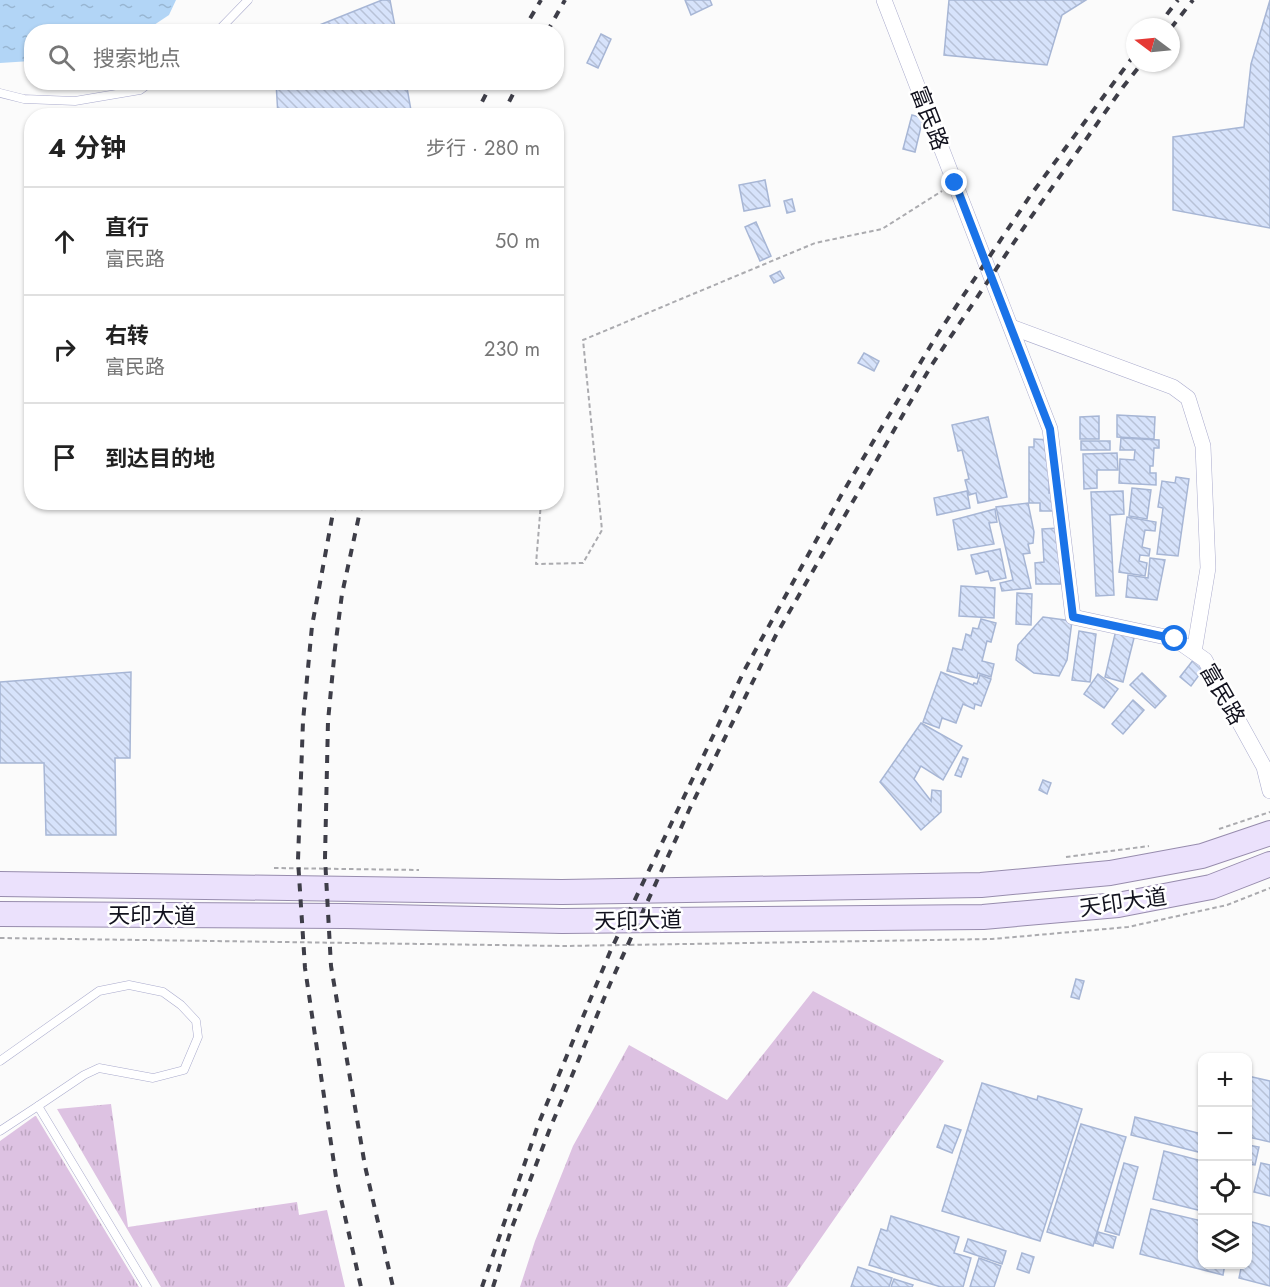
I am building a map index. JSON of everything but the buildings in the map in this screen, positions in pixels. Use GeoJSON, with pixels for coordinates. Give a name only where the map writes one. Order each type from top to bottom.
{"type":"FeatureCollection","features":[{"type":"Feature","properties":{"kind":"main road","name":"天印大道"},"geometry":{"type":"LineString","coordinates":[[0,884],[562,892],[981,885],[1110,873],[1202,856],[1270,833]]}},
{"type":"Feature","properties":{"kind":"main road","name":"天印大道"},"geometry":{"type":"LineString","coordinates":[[0,914],[345,916],[562,921],[983,917],[1118,905],[1211,887],[1270,864]]}},
{"type":"Feature","properties":{"kind":"street","name":"富民路"},"geometry":{"type":"LineString","coordinates":[[884,0],[1050,429],[1073,617],[1175,639],[1205,660],[1264,767],[1270,791]]}},
{"type":"Feature","properties":{"kind":"street"},"geometry":{"type":"LineString","coordinates":[[1011,327],[1173,387],[1188,398],[1203,446],[1208,568],[1194,652]]}},
{"type":"Feature","properties":{"kind":"lane"},"geometry":{"type":"LineString","coordinates":[[225,24],[248,0]]}},
{"type":"Feature","properties":{"kind":"lane"},"geometry":{"type":"LineString","coordinates":[[0,93],[24,99],[75,101],[140,90]]}},
{"type":"Feature","properties":{"kind":"lane"},"geometry":{"type":"LineString","coordinates":[[0,1061],[99,991],[129,985],[163,992],[181,1005],[196,1021],[198,1037],[184,1070],[153,1078],[99,1068],[84,1075],[0,1131]]}},
{"type":"Feature","properties":{"kind":"lane"},"geometry":{"type":"LineString","coordinates":[[38,1106],[147,1287]]}},
{"type":"Feature","properties":{"kind":"path"},"geometry":{"type":"LineString","coordinates":[[540,510],[536,564],[583,563],[602,530],[583,340],[815,243],[882,229],[955,183]]}},
{"type":"Feature","properties":{"kind":"path"},"geometry":{"type":"LineString","coordinates":[[1218,830],[1270,812]]}},
{"type":"Feature","properties":{"kind":"path"},"geometry":{"type":"LineString","coordinates":[[1067,857],[1114,852],[1156,844]]}},
{"type":"Feature","properties":{"kind":"path"},"geometry":{"type":"LineString","coordinates":[[273,868],[425,870]]}},
{"type":"Feature","properties":{"kind":"path"},"geometry":{"type":"LineString","coordinates":[[0,938],[314,942]]}},
{"type":"Feature","properties":{"kind":"green space"},"geometry":{"type":"Polygon","coordinates":[[[813,991],[944,1061],[787,1287],[520,1287],[535,1241],[573,1146],[629,1045],[727,1100],[813,991]]]}},
{"type":"Feature","properties":{"kind":"green space"},"geometry":{"type":"Polygon","coordinates":[[[111,1104],[128,1227],[297,1202],[299,1215],[327,1210],[345,1287],[161,1287],[57,1109],[111,1104]]]}},
{"type":"Feature","properties":{"kind":"green space"},"geometry":{"type":"Polygon","coordinates":[[[35,1116],[139,1287],[0,1287],[0,1141],[35,1116]]]}},
{"type":"Feature","properties":{"kind":"water"},"geometry":{"type":"Polygon","coordinates":[[[0,0],[176,0],[169,15],[156,24],[24,24],[24,61],[0,63],[0,0]]]}},
{"type":"Feature","properties":{"kind":"railway"},"geometry":{"type":"LineString","coordinates":[[527,24],[541,0]]}},
{"type":"Feature","properties":{"kind":"railway"},"geometry":{"type":"LineString","coordinates":[[552,24],[565,0]]}},
{"type":"Feature","properties":{"kind":"railway"},"geometry":{"type":"LineString","coordinates":[[1164,18],[1178,0]]}},
{"type":"Feature","properties":{"kind":"railway"},"geometry":{"type":"LineString","coordinates":[[1179,18],[1193,0]]}},
{"type":"Feature","properties":{"kind":"railway"},"geometry":{"type":"LineString","coordinates":[[482,1287],[538,1125],[610,952],[744,671],[843,492],[937,335],[1030,196],[1126,66]]}},
{"type":"Feature","properties":{"kind":"railway"},"geometry":{"type":"LineString","coordinates":[[493,1287],[511,1230],[549,1131],[610,984],[690,808],[776,635],[931,366],[1029,220],[1135,72]]}},
{"type":"Feature","properties":{"kind":"railway"},"geometry":{"type":"LineString","coordinates":[[479,108],[488,90]]}},
{"type":"Feature","properties":{"kind":"railway"},"geometry":{"type":"LineString","coordinates":[[506,108],[515,90]]}},
{"type":"Feature","properties":{"kind":"railway"},"geometry":{"type":"LineString","coordinates":[[334,510],[312,626],[303,721],[298,860],[305,968],[336,1177],[361,1287]]}},
{"type":"Feature","properties":{"kind":"railway"},"geometry":{"type":"LineString","coordinates":[[360,510],[342,594],[335,648],[328,721],[325,858],[331,966],[365,1166],[393,1287]]}},
{"type":"Feature","properties":{"kind":"route"},"geometry":{"type":"LineString","coordinates":[[955,183],[1050,429],[1073,617],[1175,639]]}}]}
